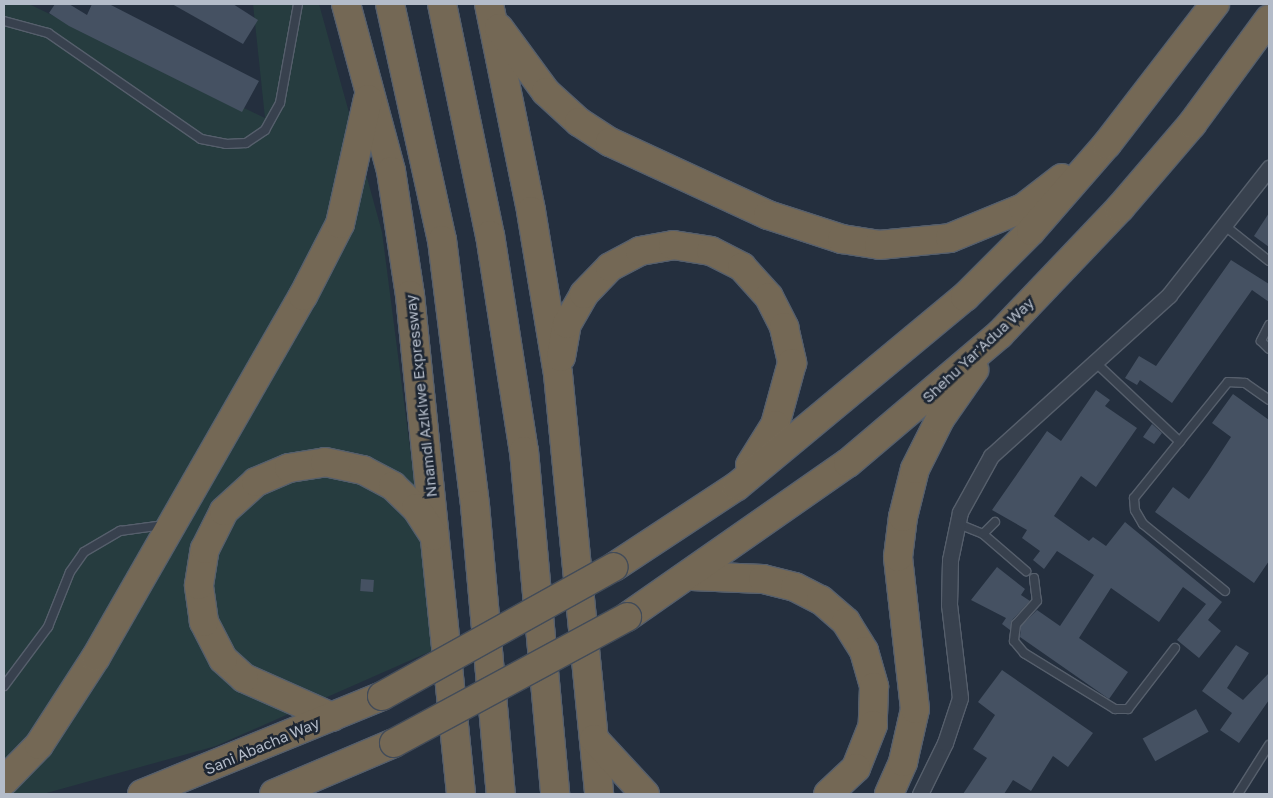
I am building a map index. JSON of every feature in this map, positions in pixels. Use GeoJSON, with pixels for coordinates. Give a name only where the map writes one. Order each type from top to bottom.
{"type":"FeatureCollection","features":[{"type":"Feature","properties":{"kind":"highway","name":"Nnamdi Azikiwe Expressway"},"geometry":{"type":"LineString","coordinates":[[346,4],[370,88],[390,171],[410,295],[461,794]]}},
{"type":"Feature","properties":{"kind":"highway"},"geometry":{"type":"LineString","coordinates":[[390,4],[442,240],[476,505],[501,794]]}},
{"type":"Feature","properties":{"kind":"highway"},"geometry":{"type":"LineString","coordinates":[[442,4],[490,235],[524,452],[555,794]]}},
{"type":"Feature","properties":{"kind":"highway"},"geometry":{"type":"LineString","coordinates":[[736,486],[965,297],[1031,231],[1107,144],[1215,4]]}},
{"type":"Feature","properties":{"kind":"highway"},"geometry":{"type":"LineString","coordinates":[[491,13],[546,92],[579,122],[610,142],[768,215],[842,239],[879,245],[923,242],[987,226],[1023,208],[1107,144]]}},
{"type":"Feature","properties":{"kind":"highway"},"geometry":{"type":"LineString","coordinates":[[491,13],[558,374],[598,794]]}},
{"type":"Feature","properties":{"kind":"highway","name":"Shehu Yar'Adua Way"},"geometry":{"type":"LineString","coordinates":[[283,792],[394,743],[627,617],[692,576],[848,463],[1000,334],[1138,187],[1192,124],[1269,19]]}},
{"type":"Feature","properties":{"kind":"highway"},"geometry":{"type":"LineString","coordinates":[[4,781],[39,746],[65,708],[175,524],[340,224],[370,88]]}},
{"type":"Feature","properties":{"kind":"highway"},"geometry":{"type":"LineString","coordinates":[[558,374],[567,324],[584,294],[610,267],[640,251],[673,245],[711,251],[742,267],[768,297],[784,327],[792,363],[775,425],[736,486]]}},
{"type":"Feature","properties":{"kind":"highway"},"geometry":{"type":"LineString","coordinates":[[888,794],[903,762],[914,709],[898,557],[903,517],[915,469],[940,419],[1000,334]]}},
{"type":"Feature","properties":{"kind":"highway"},"geometry":{"type":"LineString","coordinates":[[332,717],[244,678],[223,658],[211,636],[204,622],[199,585],[205,549],[224,511],[256,482],[290,468],[325,462],[363,470],[393,486],[416,508],[436,540]]}},
{"type":"Feature","properties":{"kind":"highway","name":"Sani Abacha Way"},"geometry":{"type":"LineString","coordinates":[[142,794],[382,696],[614,567],[736,486]]}},
{"type":"Feature","properties":{"kind":"highway"},"geometry":{"type":"LineString","coordinates":[[692,576],[763,579],[794,587],[821,600],[846,622],[864,651],[874,687],[872,725],[856,768],[828,794]]}},
{"type":"Feature","properties":{"kind":"highway"},"geometry":{"type":"LineString","coordinates":[[594,739],[645,794]]}},
{"type":"Feature","properties":{"kind":"street"},"geometry":{"type":"LineString","coordinates":[[920,794],[945,743],[960,698],[949,605],[956,523],[991,456],[1096,363],[1169,294],[1226,226],[1269,168]]}},
{"type":"Feature","properties":{"kind":"lane"},"geometry":{"type":"LineString","coordinates":[[4,21],[48,33],[201,139],[232,144],[246,143],[265,130],[280,103],[298,4]]}},
{"type":"Feature","properties":{"kind":"lane"},"geometry":{"type":"LineString","coordinates":[[1226,226],[1269,261]]}},
{"type":"Feature","properties":{"kind":"lane"},"geometry":{"type":"LineString","coordinates":[[1269,325],[1261,341],[1269,349]]}},
{"type":"Feature","properties":{"kind":"lane"},"geometry":{"type":"LineString","coordinates":[[1096,363],[1180,442]]}},
{"type":"Feature","properties":{"kind":"lane"},"geometry":{"type":"LineString","coordinates":[[1225,591],[1143,524],[1135,510],[1134,498],[1228,382],[1245,383],[1269,400]]}},
{"type":"Feature","properties":{"kind":"lane"},"geometry":{"type":"LineString","coordinates":[[983,534],[995,522]]}},
{"type":"Feature","properties":{"kind":"lane"},"geometry":{"type":"LineString","coordinates":[[956,523],[983,534],[1026,571]]}},
{"type":"Feature","properties":{"kind":"lane"},"geometry":{"type":"LineString","coordinates":[[4,686],[48,626],[70,572],[84,552],[120,530],[175,524]]}},
{"type":"Feature","properties":{"kind":"lane"},"geometry":{"type":"LineString","coordinates":[[1034,578],[1037,601],[1016,624],[1014,641],[1024,653],[1115,709],[1128,709],[1175,648]]}},
{"type":"Feature","properties":{"kind":"lane"},"geometry":{"type":"LineString","coordinates":[[1238,794],[1269,745]]}},
{"type":"Feature","properties":{"kind":"green space"},"geometry":{"type":"Polygon","coordinates":[[[4,4],[29,4],[265,118],[253,4],[319,4],[382,232],[436,649],[216,746],[43,794],[4,794],[4,4]]]}},
{"type":"Feature","properties":{"kind":"building"},"geometry":{"type":"Polygon","coordinates":[[[55,4],[69,4],[87,15],[92,4],[109,4],[259,81],[242,112],[69,26],[49,13],[55,4]]]}},
{"type":"Feature","properties":{"kind":"building"},"geometry":{"type":"Polygon","coordinates":[[[172,4],[233,4],[258,20],[243,44],[172,4]]]}},
{"type":"Feature","properties":{"kind":"building"},"geometry":{"type":"Polygon","coordinates":[[[1269,213],[1269,247],[1254,236],[1269,213]]]}},
{"type":"Feature","properties":{"kind":"building"},"geometry":{"type":"Polygon","coordinates":[[[1231,260],[1269,284],[1269,302],[1252,290],[1172,403],[1140,380],[1137,385],[1125,378],[1139,356],[1156,366],[1231,260]]]}},
{"type":"Feature","properties":{"kind":"building"},"geometry":{"type":"Polygon","coordinates":[[[1096,390],[1110,400],[1105,406],[1137,428],[1096,487],[1081,476],[1054,516],[1089,541],[1093,537],[1106,546],[1125,522],[1222,602],[1208,620],[1221,631],[1199,658],[1177,640],[1206,604],[1183,587],[1159,622],[1111,588],[1079,638],[1128,672],[1109,699],[1020,637],[1021,626],[1037,610],[1060,626],[1094,575],[1057,551],[1044,569],[1033,560],[1040,551],[1022,538],[1027,530],[992,510],[1047,431],[1061,441],[1096,390]]]}},
{"type":"Feature","properties":{"kind":"building"},"geometry":{"type":"Polygon","coordinates":[[[1233,394],[1269,420],[1269,561],[1254,583],[1155,512],[1173,487],[1189,499],[1208,472],[1231,437],[1212,423],[1233,394]]]}},
{"type":"Feature","properties":{"kind":"building"},"geometry":{"type":"Polygon","coordinates":[[[1152,424],[1162,433],[1154,444],[1143,437],[1152,424]]]}},
{"type":"Feature","properties":{"kind":"building"},"geometry":{"type":"Polygon","coordinates":[[[997,567],[1025,589],[1021,595],[1030,601],[1012,620],[1010,630],[1002,624],[1006,618],[971,600],[997,567]]]}},
{"type":"Feature","properties":{"kind":"building"},"geometry":{"type":"Polygon","coordinates":[[[361,579],[374,580],[373,592],[360,591],[361,579]]]}},
{"type":"Feature","properties":{"kind":"building"},"geometry":{"type":"Polygon","coordinates":[[[1236,645],[1249,653],[1227,688],[1243,700],[1269,673],[1269,700],[1239,743],[1220,730],[1232,713],[1202,691],[1236,645]]]}},
{"type":"Feature","properties":{"kind":"building"},"geometry":{"type":"Polygon","coordinates":[[[1002,670],[1093,733],[1068,767],[1053,756],[1031,791],[1013,780],[1004,794],[963,794],[987,758],[973,749],[995,715],[978,702],[1002,670]]]}},
{"type":"Feature","properties":{"kind":"building"},"geometry":{"type":"Polygon","coordinates":[[[1196,709],[1209,732],[1155,761],[1143,739],[1196,709]]]}}]}
